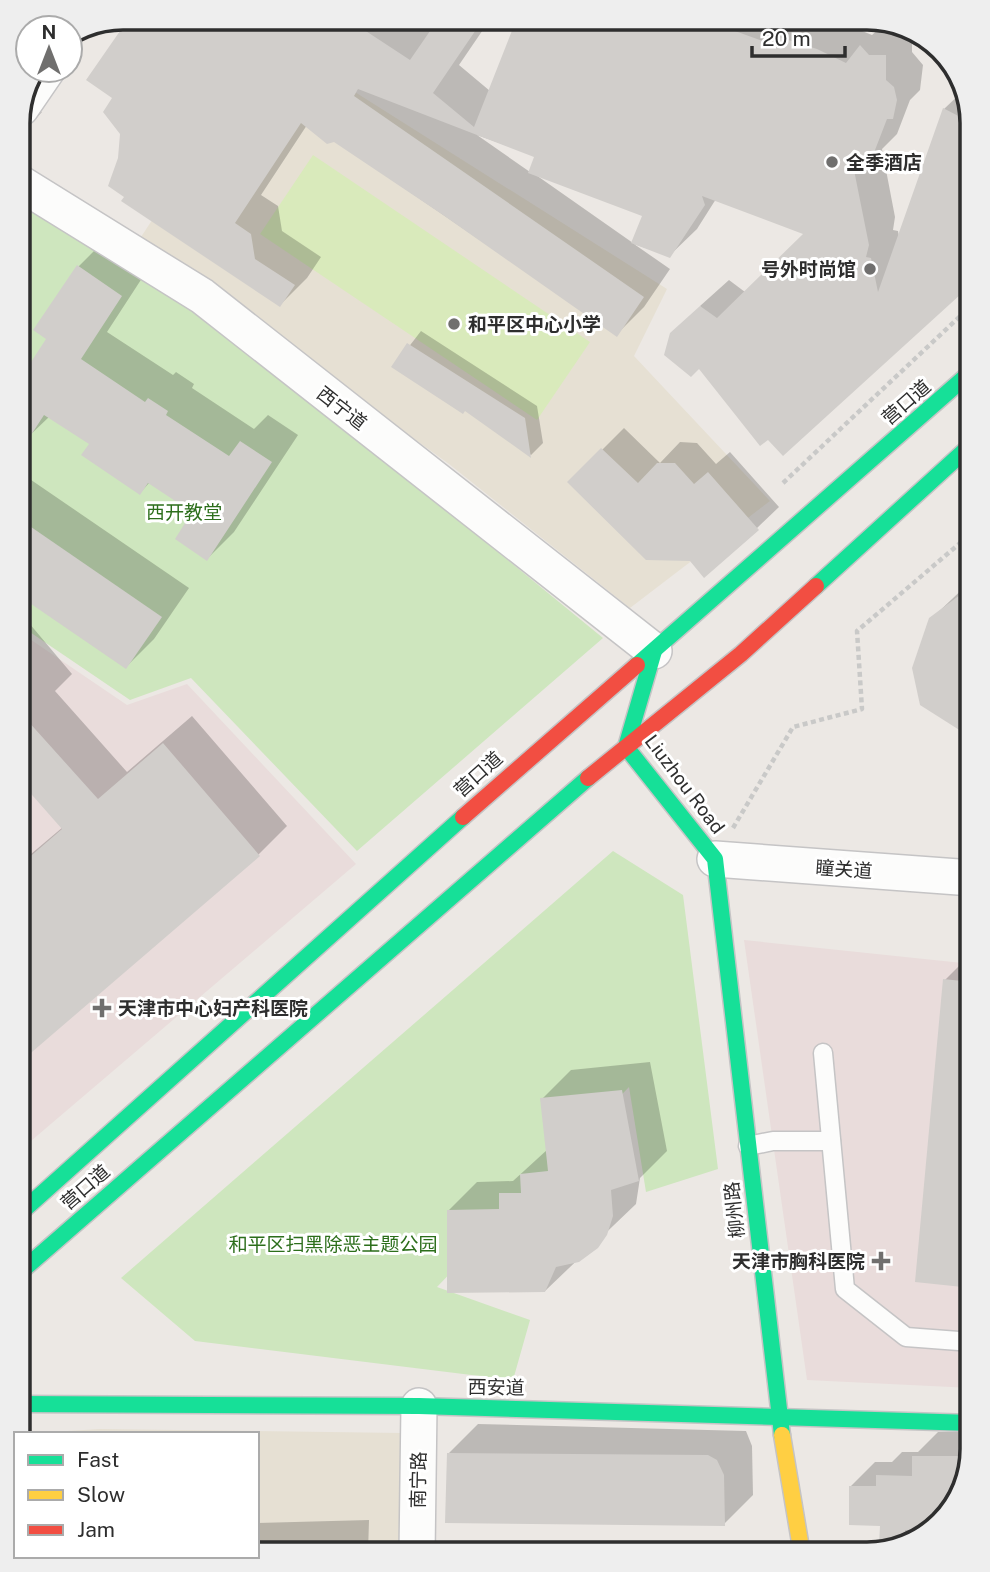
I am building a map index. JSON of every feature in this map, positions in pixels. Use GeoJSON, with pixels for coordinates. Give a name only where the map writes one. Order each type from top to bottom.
{"type":"FeatureCollection","features":[{"type":"Feature","properties":{"kind":"main road","name":"营口道"},"geometry":{"type":"LineString","coordinates":[[30,1204],[509,775],[654,652],[960,382]]}},
{"type":"Feature","properties":{"kind":"main road","name":"营口道"},"geometry":{"type":"LineString","coordinates":[[30,1263],[541,816],[741,654],[960,455]]}},
{"type":"Feature","properties":{"kind":"main road","name":"Liuzhou Road"},"geometry":{"type":"LineString","coordinates":[[654,652],[626,747],[715,859]]}},
{"type":"Feature","properties":{"kind":"main road","name":"柳州路"},"geometry":{"type":"LineString","coordinates":[[715,859],[779,1415],[800,1542]]}},
{"type":"Feature","properties":{"kind":"main road","name":"西安道"},"geometry":{"type":"LineString","coordinates":[[30,1404],[419,1406],[960,1423]]}},
{"type":"Feature","properties":{"kind":"street","name":"西宁道"},"geometry":{"type":"LineString","coordinates":[[30,190],[202,296],[654,652]]}},
{"type":"Feature","properties":{"kind":"street","name":"瞳关道"},"geometry":{"type":"LineString","coordinates":[[715,859],[960,877]]}},
{"type":"Feature","properties":{"kind":"street","name":"南宁路"},"geometry":{"type":"LineString","coordinates":[[418,1542],[419,1406]]}},
{"type":"Feature","properties":{"kind":"lane"},"geometry":{"type":"LineString","coordinates":[[823,1053],[845,1289],[906,1337],[960,1341]]}},
{"type":"Feature","properties":{"kind":"lane"},"geometry":{"type":"LineString","coordinates":[[748,1146],[773,1141],[831,1141]]}},
{"type":"Feature","properties":{"kind":"path"},"geometry":{"type":"LineString","coordinates":[[783,483],[960,316]]}},
{"type":"Feature","properties":{"kind":"path"},"geometry":{"type":"LineString","coordinates":[[715,859],[793,727],[862,709],[857,631],[960,543]]}},
{"type":"Feature","properties":{"kind":"shaded area","name":"和平区中心小学"},"geometry":{"type":"Polygon","coordinates":[[[271,39],[667,289],[634,356],[770,501],[630,608],[449,464],[139,240],[271,39]]]}},
{"type":"Feature","properties":{"kind":"shaded area","name":"天津市中心妇产科医院"},"geometry":{"type":"Polygon","coordinates":[[[30,639],[127,705],[187,684],[356,864],[30,1142],[30,639]]]}},
{"type":"Feature","properties":{"kind":"shaded area","name":"天津市胸科医院"},"geometry":{"type":"Polygon","coordinates":[[[744,940],[960,963],[960,1387],[807,1380],[744,940]]]}},
{"type":"Feature","properties":{"kind":"shaded area"},"geometry":{"type":"Polygon","coordinates":[[[100,1429],[403,1433],[403,1542],[259,1542],[259,1432],[51,1432],[100,1429]]]}},
{"type":"Feature","properties":{"kind":"green space"},"geometry":{"type":"Polygon","coordinates":[[[313,155],[590,342],[537,420],[260,234],[313,155]]]}},
{"type":"Feature","properties":{"kind":"green space","name":"西开教堂"},"geometry":{"type":"Polygon","coordinates":[[[30,201],[194,303],[603,638],[357,851],[191,678],[130,700],[30,632],[30,201]]]}},
{"type":"Feature","properties":{"kind":"green space","name":"和平区扫黑除恶主题公园"},"geometry":{"type":"Polygon","coordinates":[[[613,851],[683,895],[718,1169],[646,1192],[629,1087],[437,1287],[530,1320],[513,1380],[195,1341],[121,1278],[613,851]]]}},
{"type":"Feature","properties":{"kind":"building"},"geometry":{"type":"Polygon","coordinates":[[[121,30],[364,30],[410,60],[431,30],[476,30],[433,93],[474,127],[512,30],[732,30],[768,43],[770,40],[776,43],[779,37],[817,49],[846,63],[860,45],[869,55],[886,55],[886,80],[894,87],[897,100],[893,119],[887,119],[870,163],[851,155],[869,245],[866,257],[871,258],[878,292],[943,108],[959,117],[960,295],[783,456],[768,440],[760,446],[699,369],[691,377],[664,355],[670,333],[700,306],[717,318],[803,234],[702,196],[705,205],[670,258],[631,243],[642,216],[528,173],[534,157],[358,89],[354,96],[644,297],[617,337],[443,215],[334,142],[327,144],[301,123],[235,223],[251,234],[255,259],[295,285],[280,307],[121,201],[124,197],[108,186],[118,158],[120,134],[103,112],[112,98],[86,80],[121,30]]]}},
{"type":"Feature","properties":{"kind":"building"},"geometry":{"type":"Polygon","coordinates":[[[77,265],[122,296],[81,359],[145,402],[148,398],[168,411],[166,415],[229,456],[240,441],[272,462],[207,561],[175,539],[192,512],[148,483],[140,495],[81,455],[89,444],[44,415],[30,437],[30,364],[46,339],[33,330],[77,265]]]}},
{"type":"Feature","properties":{"kind":"building"},"geometry":{"type":"Polygon","coordinates":[[[407,343],[525,418],[531,458],[465,411],[463,414],[391,367],[407,343]]]}},
{"type":"Feature","properties":{"kind":"building"},"geometry":{"type":"Polygon","coordinates":[[[601,448],[638,483],[657,463],[675,463],[694,484],[708,472],[759,530],[704,578],[690,561],[646,560],[567,482],[601,448]]]}},
{"type":"Feature","properties":{"kind":"building"},"geometry":{"type":"Polygon","coordinates":[[[30,526],[162,617],[126,669],[30,603],[30,526]]]}},
{"type":"Feature","properties":{"kind":"building"},"geometry":{"type":"Polygon","coordinates":[[[960,595],[960,730],[920,705],[912,668],[929,618],[960,595]]]}},
{"type":"Feature","properties":{"kind":"building"},"geometry":{"type":"Polygon","coordinates":[[[30,723],[98,799],[163,743],[260,856],[30,1054],[30,857],[62,829],[30,793],[30,723]]]}},
{"type":"Feature","properties":{"kind":"building"},"geometry":{"type":"Polygon","coordinates":[[[943,979],[960,981],[960,1287],[915,1282],[943,979]]]}},
{"type":"Feature","properties":{"kind":"building"},"geometry":{"type":"Polygon","coordinates":[[[622,1090],[639,1181],[611,1190],[613,1216],[607,1235],[598,1248],[579,1262],[556,1267],[545,1292],[447,1293],[447,1210],[499,1209],[499,1193],[521,1193],[520,1174],[548,1171],[540,1098],[622,1090]]]}},
{"type":"Feature","properties":{"kind":"building"},"geometry":{"type":"Polygon","coordinates":[[[447,1453],[708,1455],[717,1460],[724,1475],[725,1526],[445,1523],[447,1453]]]}},
{"type":"Feature","properties":{"kind":"building"},"geometry":{"type":"Polygon","coordinates":[[[912,1456],[959,1456],[955,1479],[945,1501],[919,1527],[879,1541],[880,1526],[849,1525],[849,1486],[876,1486],[876,1475],[912,1476],[912,1456]]]}},
{"type":"Feature","properties":{"kind":"traffic: fast"},"geometry":{"type":"LineString","coordinates":[[637,665],[960,382]]}},
{"type":"Feature","properties":{"kind":"traffic: fast"},"geometry":{"type":"LineString","coordinates":[[816,586],[960,455]]}},
{"type":"Feature","properties":{"kind":"traffic: fast"},"geometry":{"type":"LineString","coordinates":[[654,651],[626,747],[715,859],[782,1435]]}},
{"type":"Feature","properties":{"kind":"traffic: fast"},"geometry":{"type":"LineString","coordinates":[[30,1264],[588,778]]}},
{"type":"Feature","properties":{"kind":"traffic: fast"},"geometry":{"type":"LineString","coordinates":[[30,1204],[463,817]]}},
{"type":"Feature","properties":{"kind":"traffic: fast"},"geometry":{"type":"LineString","coordinates":[[30,1404],[419,1406],[960,1423]]}},
{"type":"Feature","properties":{"kind":"traffic: slow"},"geometry":{"type":"LineString","coordinates":[[782,1435],[800,1542]]}},
{"type":"Feature","properties":{"kind":"traffic: jam"},"geometry":{"type":"LineString","coordinates":[[588,778],[741,654],[816,586]]}},
{"type":"Feature","properties":{"kind":"traffic: jam"},"geometry":{"type":"LineString","coordinates":[[463,817],[637,665]]}},
{"type":"Feature","properties":{"kind":"place","name":"全季酒店"},"geometry":{"type":"Point","coordinates":[832,162]}},
{"type":"Feature","properties":{"kind":"place","name":"号外时尚馆"},"geometry":{"type":"Point","coordinates":[870,269]}},
{"type":"Feature","properties":{"kind":"place","name":"和平区中心小学"},"geometry":{"type":"Point","coordinates":[454,324]}},
{"type":"Feature","properties":{"kind":"place","name":"天津市中心妇产科医院"},"geometry":{"type":"Point","coordinates":[102,1008]}},
{"type":"Feature","properties":{"kind":"place","name":"天津市胸科医院"},"geometry":{"type":"Point","coordinates":[881,1261]}}]}
